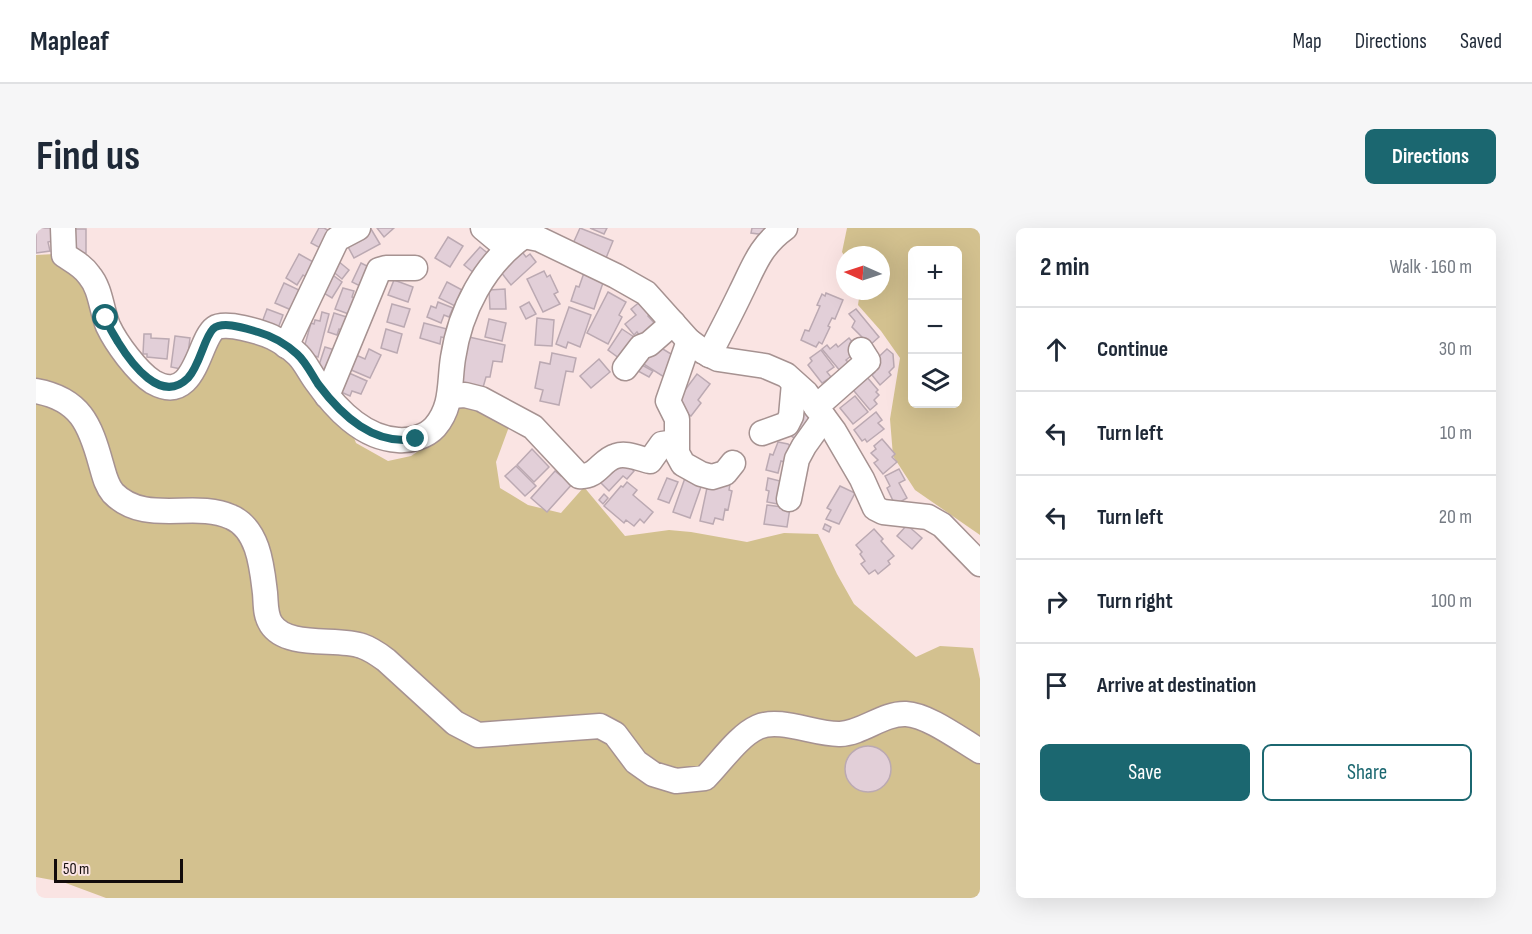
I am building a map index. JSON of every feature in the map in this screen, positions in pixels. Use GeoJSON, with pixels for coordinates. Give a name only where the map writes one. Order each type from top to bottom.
{"type":"FeatureCollection","features":[{"type":"Feature","properties":{"kind":"street"},"geometry":{"type":"LineString","coordinates":[[63,228],[64,255],[89,275],[98,292],[112,333],[133,364],[156,383],[176,386],[189,377],[213,329],[223,325],[259,332],[273,337],[299,355],[327,396],[348,418],[363,429],[384,438],[406,441],[416,439],[434,428],[451,396],[453,360],[459,329],[485,274],[513,237]]}},
{"type":"Feature","properties":{"kind":"street"},"geometry":{"type":"LineString","coordinates":[[286,346],[338,239],[358,228]]}},
{"type":"Feature","properties":{"kind":"street"},"geometry":{"type":"LineString","coordinates":[[483,228],[513,237],[539,238],[616,276],[646,293],[689,341],[709,355],[718,359],[765,366],[786,375],[806,393],[834,431],[862,479],[875,508],[883,512],[935,521],[942,525],[980,564]]}},
{"type":"Feature","properties":{"kind":"street"},"geometry":{"type":"LineString","coordinates":[[709,355],[742,291],[754,262],[765,247],[785,228]]}},
{"type":"Feature","properties":{"kind":"street"},"geometry":{"type":"LineString","coordinates":[[327,396],[379,270],[415,268]]}},
{"type":"Feature","properties":{"kind":"street"},"geometry":{"type":"LineString","coordinates":[[625,368],[641,348],[673,323]]}},
{"type":"Feature","properties":{"kind":"street"},"geometry":{"type":"LineString","coordinates":[[689,341],[668,400],[677,419],[677,453],[683,464],[712,477],[725,473],[733,463]]}},
{"type":"Feature","properties":{"kind":"street"},"geometry":{"type":"LineString","coordinates":[[789,499],[797,459],[820,412],[868,361],[861,350]]}},
{"type":"Feature","properties":{"kind":"street"},"geometry":{"type":"LineString","coordinates":[[762,433],[787,424],[791,417],[794,382]]}},
{"type":"Feature","properties":{"kind":"street"},"geometry":{"type":"LineString","coordinates":[[36,391],[59,397],[78,411],[86,422],[96,446],[106,481],[112,492],[121,500],[141,509],[166,512],[212,511],[234,518],[249,533],[256,545],[267,616],[278,632],[295,638],[361,645],[374,651],[455,723],[478,735],[600,726],[615,734],[636,762],[653,774],[676,781],[705,778],[744,735],[760,726],[782,725],[823,733],[847,733],[889,717],[906,714],[926,720],[980,751]]}},
{"type":"Feature","properties":{"kind":"street"},"geometry":{"type":"LineString","coordinates":[[451,396],[465,395],[480,399],[533,427],[579,476],[586,477],[593,474],[618,455],[650,461],[663,444],[676,442]]}},
{"type":"Feature","properties":{"kind":"shaded area"},"geometry":{"type":"Polygon","coordinates":[[[847,228],[980,228],[980,535],[915,490],[893,456],[890,419],[900,358],[881,331],[858,305],[859,300],[890,300],[890,246],[843,246],[847,228]]]}},
{"type":"Feature","properties":{"kind":"shaded area"},"geometry":{"type":"Polygon","coordinates":[[[55,254],[75,269],[156,390],[223,334],[274,347],[350,427],[356,443],[388,461],[411,456],[432,442],[458,401],[510,424],[496,462],[500,488],[528,505],[561,513],[584,487],[625,536],[669,530],[747,542],[784,533],[818,534],[854,604],[916,657],[940,646],[973,648],[980,679],[980,898],[106,898],[63,882],[36,877],[36,255],[55,254]]]}},
{"type":"Feature","properties":{"kind":"building"},"geometry":{"type":"Polygon","coordinates":[[[36,228],[55,228],[55,234],[51,234],[52,241],[48,242],[50,251],[36,253],[36,228]]]}},
{"type":"Feature","properties":{"kind":"building"},"geometry":{"type":"Polygon","coordinates":[[[319,228],[333,233],[324,250],[311,243],[319,228]]]}},
{"type":"Feature","properties":{"kind":"building"},"geometry":{"type":"Polygon","coordinates":[[[377,228],[394,228],[384,237],[377,228]]]}},
{"type":"Feature","properties":{"kind":"building"},"geometry":{"type":"Polygon","coordinates":[[[580,228],[613,241],[606,258],[588,250],[571,248],[580,228]]]}},
{"type":"Feature","properties":{"kind":"building"},"geometry":{"type":"Polygon","coordinates":[[[590,228],[607,228],[604,234],[590,228]]]}},
{"type":"Feature","properties":{"kind":"building"},"geometry":{"type":"Polygon","coordinates":[[[752,228],[768,228],[766,235],[751,233],[752,228]]]}},
{"type":"Feature","properties":{"kind":"building"},"geometry":{"type":"Polygon","coordinates":[[[69,229],[86,229],[86,253],[69,253],[69,229]]]}},
{"type":"Feature","properties":{"kind":"building"},"geometry":{"type":"Polygon","coordinates":[[[371,229],[380,244],[354,258],[346,243],[371,229]]]}},
{"type":"Feature","properties":{"kind":"building"},"geometry":{"type":"Polygon","coordinates":[[[448,237],[463,246],[450,267],[435,258],[448,237]]]}},
{"type":"Feature","properties":{"kind":"building"},"geometry":{"type":"Polygon","coordinates":[[[480,247],[490,255],[474,273],[464,265],[480,247]]]}},
{"type":"Feature","properties":{"kind":"building"},"geometry":{"type":"Polygon","coordinates":[[[520,249],[526,257],[530,254],[536,262],[511,285],[497,267],[520,249]]]}},
{"type":"Feature","properties":{"kind":"building"},"geometry":{"type":"Polygon","coordinates":[[[299,254],[317,264],[309,279],[303,275],[297,285],[286,278],[299,254]]]}},
{"type":"Feature","properties":{"kind":"building"},"geometry":{"type":"Polygon","coordinates":[[[338,261],[349,270],[342,279],[331,270],[338,261]]]}},
{"type":"Feature","properties":{"kind":"building"},"geometry":{"type":"Polygon","coordinates":[[[361,263],[373,269],[364,288],[352,282],[361,263]]]}},
{"type":"Feature","properties":{"kind":"building"},"geometry":{"type":"Polygon","coordinates":[[[585,270],[605,277],[594,309],[571,301],[585,270]]]}},
{"type":"Feature","properties":{"kind":"building"},"geometry":{"type":"Polygon","coordinates":[[[544,271],[547,277],[550,275],[558,292],[554,294],[560,304],[543,312],[527,279],[544,271]]]}},
{"type":"Feature","properties":{"kind":"building"},"geometry":{"type":"Polygon","coordinates":[[[330,273],[342,282],[332,298],[322,292],[330,273]]]}},
{"type":"Feature","properties":{"kind":"building"},"geometry":{"type":"Polygon","coordinates":[[[394,280],[413,287],[408,302],[388,295],[394,280]]]}},
{"type":"Feature","properties":{"kind":"building"},"geometry":{"type":"Polygon","coordinates":[[[447,282],[466,292],[459,308],[439,298],[447,282]]]}},
{"type":"Feature","properties":{"kind":"building"},"geometry":{"type":"Polygon","coordinates":[[[284,283],[299,290],[295,299],[296,312],[275,303],[284,283]]]}},
{"type":"Feature","properties":{"kind":"building"},"geometry":{"type":"Polygon","coordinates":[[[343,288],[354,291],[352,297],[359,300],[354,316],[335,309],[343,288]]]}},
{"type":"Feature","properties":{"kind":"building"},"geometry":{"type":"Polygon","coordinates":[[[505,289],[506,309],[490,309],[489,290],[505,289]]]}},
{"type":"Feature","properties":{"kind":"building"},"geometry":{"type":"Polygon","coordinates":[[[608,292],[626,302],[619,315],[622,317],[608,344],[587,333],[608,292]]]}},
{"type":"Feature","properties":{"kind":"building"},"geometry":{"type":"Polygon","coordinates":[[[826,293],[836,297],[836,300],[843,300],[835,319],[832,318],[828,326],[830,327],[822,344],[819,342],[816,347],[801,340],[805,330],[809,331],[820,306],[817,305],[822,294],[825,296],[826,293]]]}},
{"type":"Feature","properties":{"kind":"building"},"geometry":{"type":"Polygon","coordinates":[[[641,301],[651,313],[648,316],[656,325],[641,338],[637,332],[634,335],[625,324],[636,315],[631,309],[641,301]]]}},
{"type":"Feature","properties":{"kind":"building"},"geometry":{"type":"Polygon","coordinates":[[[438,302],[453,308],[449,317],[444,315],[441,323],[427,317],[431,306],[436,308],[438,302]]]}},
{"type":"Feature","properties":{"kind":"building"},"geometry":{"type":"Polygon","coordinates":[[[529,302],[536,314],[526,319],[520,307],[529,302]]]}},
{"type":"Feature","properties":{"kind":"building"},"geometry":{"type":"Polygon","coordinates":[[[392,304],[410,309],[404,327],[387,322],[392,304]]]}},
{"type":"Feature","properties":{"kind":"building"},"geometry":{"type":"Polygon","coordinates":[[[569,307],[591,315],[580,347],[568,342],[566,348],[556,344],[569,307]]]}},
{"type":"Feature","properties":{"kind":"building"},"geometry":{"type":"Polygon","coordinates":[[[267,309],[283,315],[277,331],[261,325],[267,309]]]}},
{"type":"Feature","properties":{"kind":"building"},"geometry":{"type":"Polygon","coordinates":[[[856,309],[879,337],[870,345],[852,327],[855,321],[849,314],[856,309]]]}},
{"type":"Feature","properties":{"kind":"building"},"geometry":{"type":"Polygon","coordinates":[[[322,312],[329,314],[318,357],[308,354],[304,348],[311,323],[314,324],[315,320],[320,321],[322,312]]]}},
{"type":"Feature","properties":{"kind":"building"},"geometry":{"type":"Polygon","coordinates":[[[334,313],[353,319],[348,333],[339,329],[337,335],[328,332],[334,313]]]}},
{"type":"Feature","properties":{"kind":"building"},"geometry":{"type":"Polygon","coordinates":[[[537,318],[554,320],[552,346],[535,345],[537,318]]]}},
{"type":"Feature","properties":{"kind":"building"},"geometry":{"type":"Polygon","coordinates":[[[489,319],[506,323],[502,341],[485,337],[489,319]]]}},
{"type":"Feature","properties":{"kind":"building"},"geometry":{"type":"Polygon","coordinates":[[[424,323],[447,329],[445,338],[441,337],[440,344],[420,338],[424,323]]]}},
{"type":"Feature","properties":{"kind":"building"},"geometry":{"type":"Polygon","coordinates":[[[386,329],[402,334],[397,353],[381,348],[386,329]]]}},
{"type":"Feature","properties":{"kind":"building"},"geometry":{"type":"Polygon","coordinates":[[[622,329],[637,339],[623,361],[608,350],[622,329]]]}},
{"type":"Feature","properties":{"kind":"building"},"geometry":{"type":"Polygon","coordinates":[[[144,334],[151,334],[151,338],[169,339],[167,359],[147,357],[147,354],[143,354],[144,334]]]}},
{"type":"Feature","properties":{"kind":"building"},"geometry":{"type":"Polygon","coordinates":[[[175,336],[190,338],[186,370],[171,367],[175,336]]]}},
{"type":"Feature","properties":{"kind":"building"},"geometry":{"type":"Polygon","coordinates":[[[469,337],[505,345],[502,362],[493,361],[490,377],[486,377],[482,391],[456,385],[469,337]]]}},
{"type":"Feature","properties":{"kind":"building"},"geometry":{"type":"Polygon","coordinates":[[[849,338],[855,345],[856,352],[846,360],[850,364],[841,372],[822,349],[827,345],[830,349],[836,344],[838,347],[849,338]]]}},
{"type":"Feature","properties":{"kind":"building"},"geometry":{"type":"Polygon","coordinates":[[[653,343],[676,357],[664,377],[642,363],[653,343]]]}},
{"type":"Feature","properties":{"kind":"building"},"geometry":{"type":"Polygon","coordinates":[[[325,347],[338,351],[331,372],[318,368],[325,347]]]}},
{"type":"Feature","properties":{"kind":"building"},"geometry":{"type":"Polygon","coordinates":[[[369,349],[381,355],[370,378],[349,369],[356,355],[365,359],[369,349]]]}},
{"type":"Feature","properties":{"kind":"building"},"geometry":{"type":"Polygon","coordinates":[[[887,349],[893,354],[894,367],[889,372],[891,375],[880,385],[872,375],[875,372],[869,366],[887,349]]]}},
{"type":"Feature","properties":{"kind":"building"},"geometry":{"type":"Polygon","coordinates":[[[821,350],[834,367],[827,372],[831,377],[822,383],[808,365],[812,361],[810,358],[821,350]]]}},
{"type":"Feature","properties":{"kind":"building"},"geometry":{"type":"Polygon","coordinates":[[[552,353],[576,358],[573,372],[566,371],[559,405],[540,401],[543,390],[535,388],[540,362],[550,364],[552,353]]]}},
{"type":"Feature","properties":{"kind":"building"},"geometry":{"type":"Polygon","coordinates":[[[599,359],[610,372],[591,388],[580,376],[599,359]]]}},
{"type":"Feature","properties":{"kind":"building"},"geometry":{"type":"Polygon","coordinates":[[[642,365],[653,371],[649,377],[638,371],[642,365]]]}},
{"type":"Feature","properties":{"kind":"building"},"geometry":{"type":"Polygon","coordinates":[[[349,373],[367,381],[361,394],[352,391],[350,396],[341,392],[349,373]]]}},
{"type":"Feature","properties":{"kind":"building"},"geometry":{"type":"Polygon","coordinates":[[[697,374],[710,384],[698,400],[701,403],[691,416],[673,406],[697,374]]]}},
{"type":"Feature","properties":{"kind":"building"},"geometry":{"type":"Polygon","coordinates":[[[866,376],[878,390],[876,392],[879,395],[874,400],[877,404],[870,410],[849,385],[866,376]]]}},
{"type":"Feature","properties":{"kind":"building"},"geometry":{"type":"Polygon","coordinates":[[[855,396],[868,412],[853,424],[840,408],[855,396]]]}},
{"type":"Feature","properties":{"kind":"building"},"geometry":{"type":"Polygon","coordinates":[[[806,406],[813,417],[799,441],[791,436],[806,406]]]}},
{"type":"Feature","properties":{"kind":"building"},"geometry":{"type":"Polygon","coordinates":[[[876,412],[882,420],[878,423],[884,429],[867,442],[865,439],[862,441],[854,430],[876,412]]]}},
{"type":"Feature","properties":{"kind":"building"},"geometry":{"type":"Polygon","coordinates":[[[882,439],[895,454],[892,457],[897,462],[883,474],[874,463],[878,460],[871,453],[876,449],[874,446],[882,439]]]}},
{"type":"Feature","properties":{"kind":"building"},"geometry":{"type":"Polygon","coordinates":[[[778,442],[788,444],[792,448],[788,463],[781,461],[778,473],[766,470],[770,454],[773,455],[778,442]]]}},
{"type":"Feature","properties":{"kind":"building"},"geometry":{"type":"Polygon","coordinates":[[[532,449],[549,467],[534,482],[517,465],[532,449]]]}},
{"type":"Feature","properties":{"kind":"building"},"geometry":{"type":"Polygon","coordinates":[[[620,457],[634,471],[627,479],[623,476],[609,491],[598,480],[620,457]]]}},
{"type":"Feature","properties":{"kind":"building"},"geometry":{"type":"Polygon","coordinates":[[[516,466],[536,486],[525,496],[505,476],[516,466]]]}},
{"type":"Feature","properties":{"kind":"building"},"geometry":{"type":"Polygon","coordinates":[[[899,469],[905,480],[899,483],[907,498],[895,505],[887,488],[890,486],[885,476],[899,469]]]}},
{"type":"Feature","properties":{"kind":"building"},"geometry":{"type":"Polygon","coordinates":[[[555,471],[561,476],[563,473],[574,482],[547,512],[531,498],[555,471]]]}},
{"type":"Feature","properties":{"kind":"building"},"geometry":{"type":"Polygon","coordinates":[[[667,478],[678,482],[669,503],[658,499],[667,478]]]}},
{"type":"Feature","properties":{"kind":"building"},"geometry":{"type":"Polygon","coordinates":[[[685,478],[702,484],[690,518],[673,512],[685,478]]]}},
{"type":"Feature","properties":{"kind":"building"},"geometry":{"type":"Polygon","coordinates":[[[768,478],[780,481],[779,487],[784,488],[783,505],[767,502],[768,478]]]}},
{"type":"Feature","properties":{"kind":"building"},"geometry":{"type":"Polygon","coordinates":[[[713,480],[730,484],[729,490],[732,491],[728,510],[725,509],[723,520],[715,518],[713,524],[700,521],[708,483],[713,480]]]}},
{"type":"Feature","properties":{"kind":"building"},"geometry":{"type":"Polygon","coordinates":[[[627,482],[637,490],[633,495],[653,512],[644,523],[640,519],[634,526],[626,520],[624,523],[604,506],[627,482]]]}},
{"type":"Feature","properties":{"kind":"building"},"geometry":{"type":"Polygon","coordinates":[[[840,486],[855,493],[839,524],[826,519],[831,510],[827,508],[840,486]]]}},
{"type":"Feature","properties":{"kind":"building"},"geometry":{"type":"Polygon","coordinates":[[[604,494],[608,498],[603,504],[599,500],[604,494]]]}},
{"type":"Feature","properties":{"kind":"building"},"geometry":{"type":"Polygon","coordinates":[[[767,505],[790,508],[787,527],[764,524],[767,505]]]}},
{"type":"Feature","properties":{"kind":"building"},"geometry":{"type":"Polygon","coordinates":[[[825,524],[831,527],[829,532],[823,529],[825,524]]]}},
{"type":"Feature","properties":{"kind":"building"},"geometry":{"type":"Polygon","coordinates":[[[907,525],[922,538],[912,549],[897,536],[907,525]]]}},
{"type":"Feature","properties":{"kind":"building"},"geometry":{"type":"Polygon","coordinates":[[[874,529],[894,556],[888,561],[890,564],[878,574],[875,570],[869,574],[861,564],[865,561],[856,545],[874,529]]]}},
{"type":"Feature","properties":{"kind":"building"},"geometry":{"type":"Polygon","coordinates":[[[868,746],[884,753],[891,769],[884,785],[868,792],[852,785],[845,769],[852,753],[868,746]]]}},
{"type":"Feature","properties":{"kind":"route"},"geometry":{"type":"LineString","coordinates":[[106,318],[112,333],[133,364],[149,379],[166,386],[176,386],[189,377],[213,329],[223,325],[273,337],[299,355],[327,396],[353,422],[384,438],[406,441],[416,439]]}}]}
